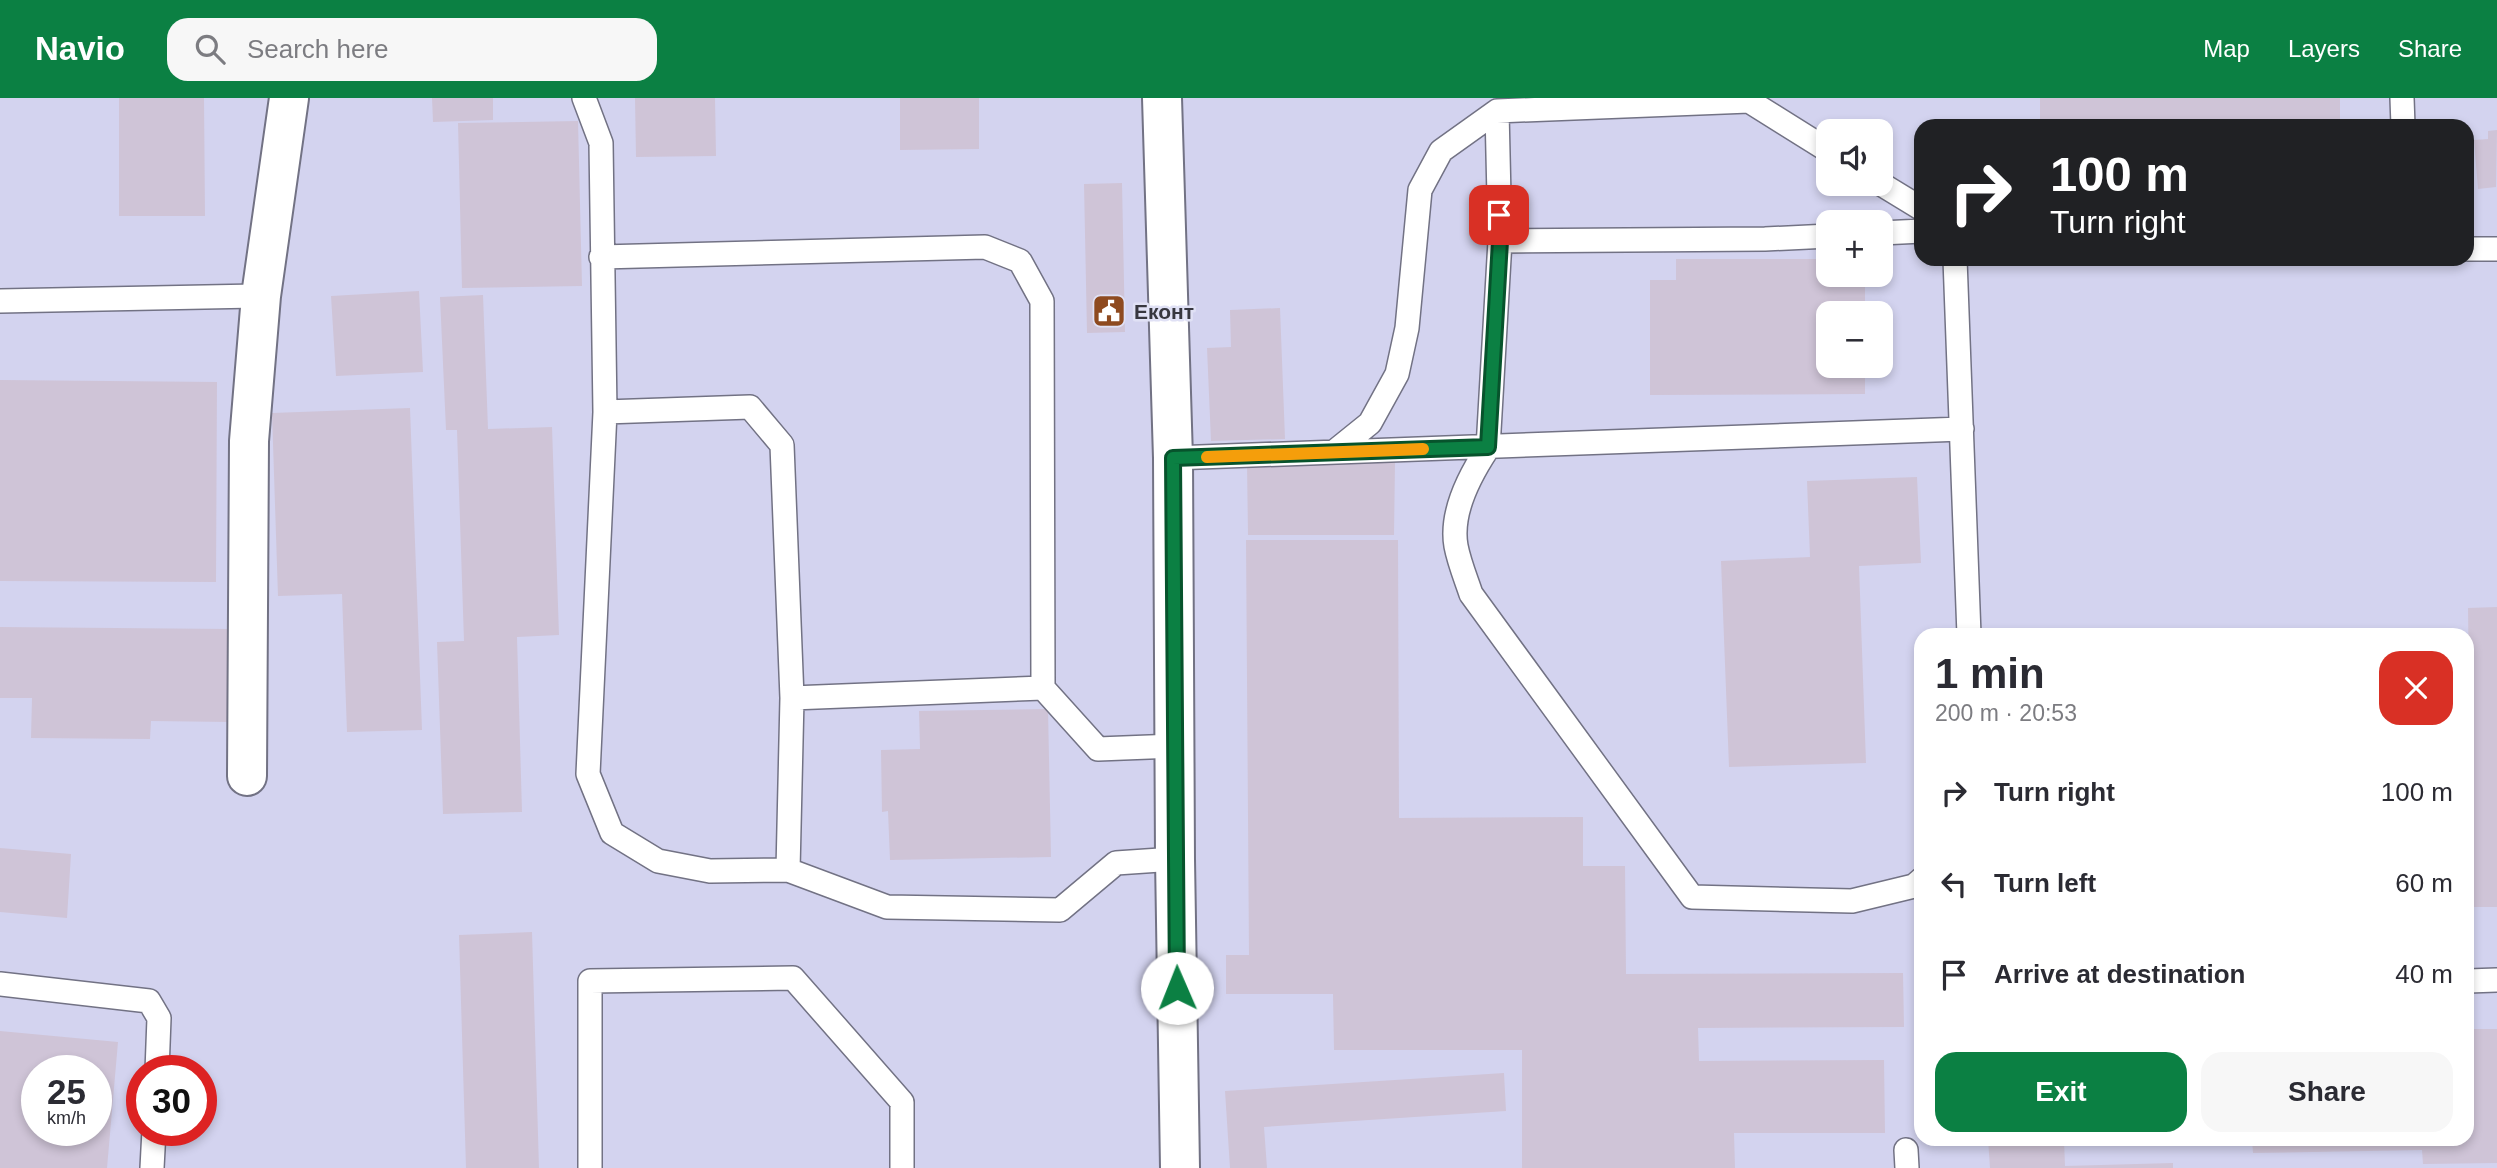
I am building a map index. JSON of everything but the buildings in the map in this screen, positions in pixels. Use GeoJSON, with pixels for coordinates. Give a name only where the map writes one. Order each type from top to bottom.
{"type":"FeatureCollection","features":[{"type":"Feature","properties":{"kind":"street"},"geometry":{"type":"LineString","coordinates":[[247,776],[249,441],[261,296],[289,98]]}},
{"type":"Feature","properties":{"kind":"street"},"geometry":{"type":"LineString","coordinates":[[1161,98],[1173,458],[1180,1168]]}},
{"type":"Feature","properties":{"kind":"lane"},"geometry":{"type":"LineString","coordinates":[[584,98],[601,144],[605,412],[588,774],[612,833],[658,861],[710,871],[788,870],[887,907],[1060,910],[1116,863],[1175,859]]}},
{"type":"Feature","properties":{"kind":"lane"},"geometry":{"type":"LineString","coordinates":[[2402,98],[2403,119]]}},
{"type":"Feature","properties":{"kind":"lane"},"geometry":{"type":"LineString","coordinates":[[1334,452],[1370,423],[1396,374],[1407,328],[1420,190],[1441,151],[1497,111],[1749,100],[1816,143]]}},
{"type":"Feature","properties":{"kind":"lane"},"geometry":{"type":"LineString","coordinates":[[1497,111],[1500,241],[1488,447],[1458,509],[1456,544],[1471,594],[1692,897],[1852,901],[1914,886]]}},
{"type":"Feature","properties":{"kind":"lane"},"geometry":{"type":"LineString","coordinates":[[1893,191],[1914,204]]}},
{"type":"Feature","properties":{"kind":"lane"},"geometry":{"type":"LineString","coordinates":[[1893,232],[1914,231]]}},
{"type":"Feature","properties":{"kind":"lane"},"geometry":{"type":"LineString","coordinates":[[1500,241],[1816,237]]}},
{"type":"Feature","properties":{"kind":"lane"},"geometry":{"type":"LineString","coordinates":[[601,257],[985,247],[1020,261],[1042,301],[1043,688],[1098,749],[1175,746]]}},
{"type":"Feature","properties":{"kind":"lane"},"geometry":{"type":"LineString","coordinates":[[2474,248],[2497,249]]}},
{"type":"Feature","properties":{"kind":"lane"},"geometry":{"type":"LineString","coordinates":[[1955,266],[1969,628]]}},
{"type":"Feature","properties":{"kind":"lane"},"geometry":{"type":"LineString","coordinates":[[0,301],[261,296]]}},
{"type":"Feature","properties":{"kind":"lane"},"geometry":{"type":"LineString","coordinates":[[605,412],[750,407],[782,445],[792,698],[788,870]]}},
{"type":"Feature","properties":{"kind":"lane"},"geometry":{"type":"LineString","coordinates":[[1173,458],[1962,429]]}},
{"type":"Feature","properties":{"kind":"lane"},"geometry":{"type":"LineString","coordinates":[[792,698],[1043,688]]}},
{"type":"Feature","properties":{"kind":"lane"},"geometry":{"type":"LineString","coordinates":[[590,1168],[590,981],[793,978],[902,1102],[902,1168]]}},
{"type":"Feature","properties":{"kind":"lane"},"geometry":{"type":"LineString","coordinates":[[2474,981],[2497,980]]}},
{"type":"Feature","properties":{"kind":"lane"},"geometry":{"type":"LineString","coordinates":[[0,984],[149,1001],[159,1018],[157,1055]]}},
{"type":"Feature","properties":{"kind":"lane"},"geometry":{"type":"LineString","coordinates":[[152,1168],[153,1146]]}},
{"type":"Feature","properties":{"kind":"shaded area"},"geometry":{"type":"Polygon","coordinates":[[[0,98],[2497,98],[2497,1168],[0,1168],[0,98]]]}},
{"type":"Feature","properties":{"kind":"slow traffic"},"geometry":{"type":"LineString","coordinates":[[1207,457],[1423,449]]}},
{"type":"Feature","properties":{"kind":"place","name":"Еконт"},"geometry":{"type":"Point","coordinates":[1109,311]}},
{"type":"Feature","properties":{"kind":"route"},"geometry":{"type":"LineString","coordinates":[[1177,988],[1173,458],[1488,447],[1500,241],[1499,215]]}}]}
